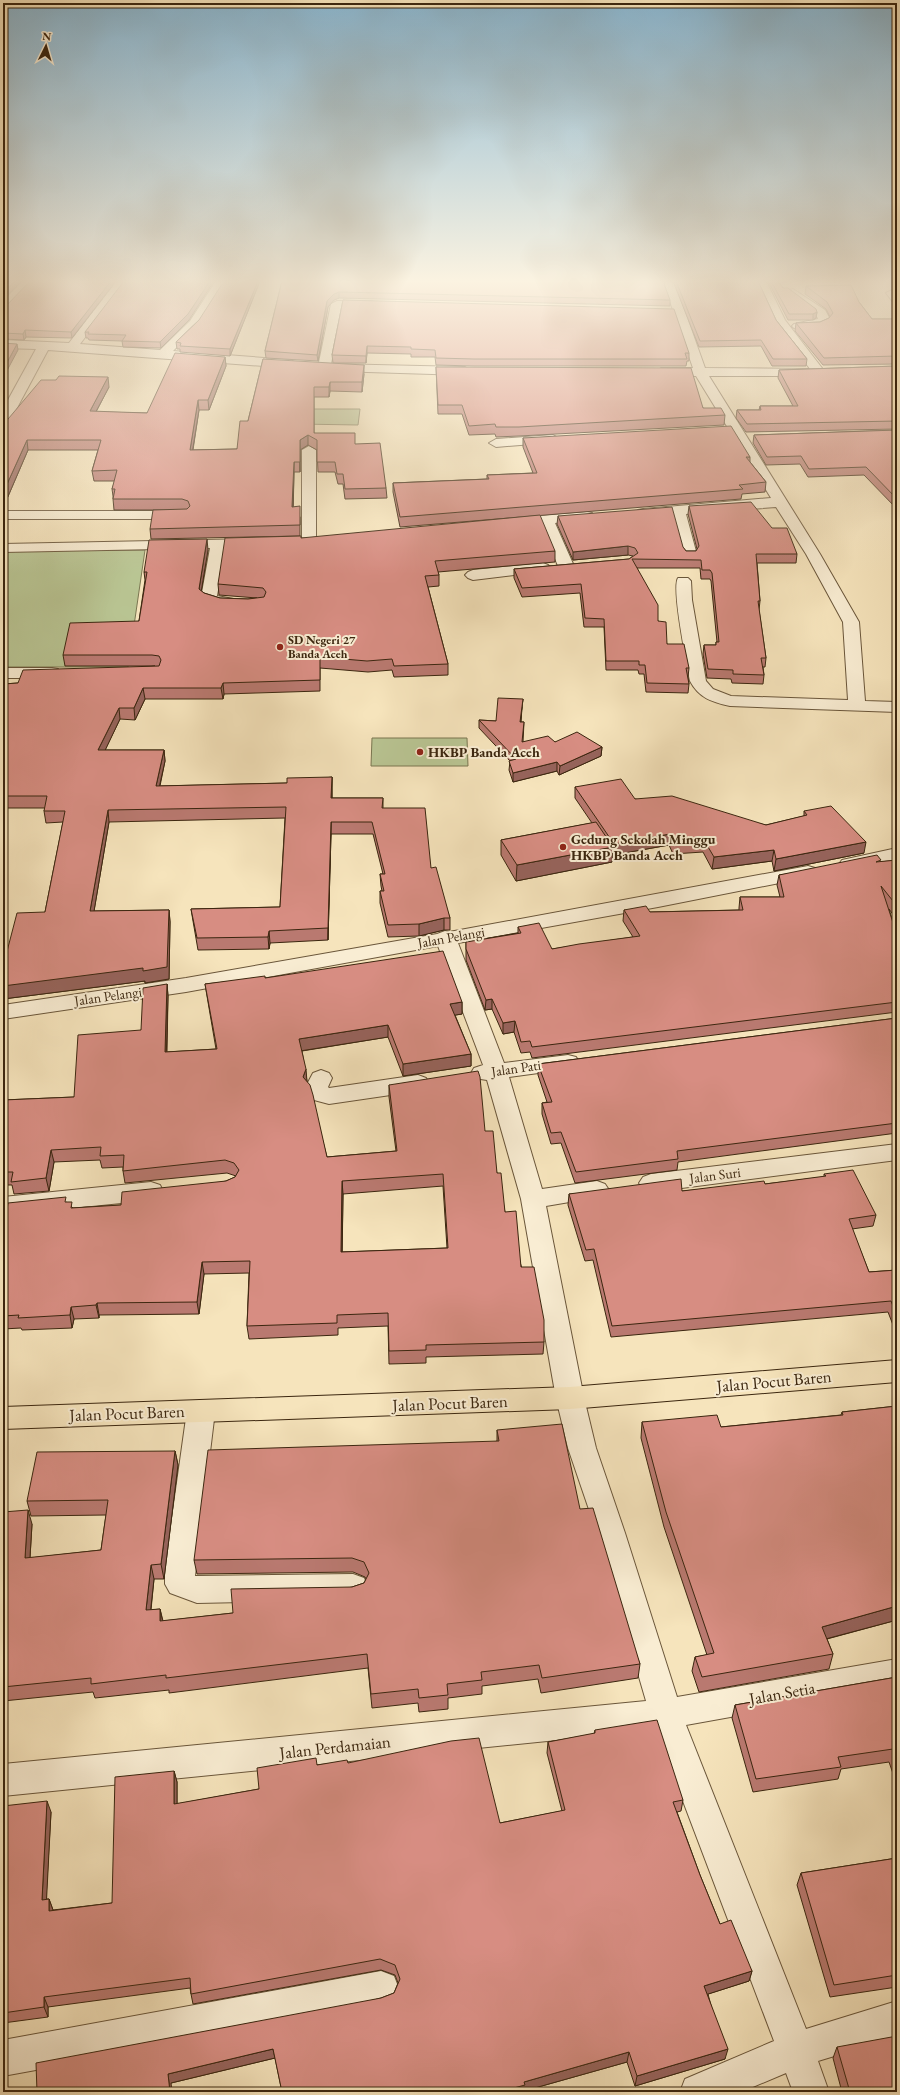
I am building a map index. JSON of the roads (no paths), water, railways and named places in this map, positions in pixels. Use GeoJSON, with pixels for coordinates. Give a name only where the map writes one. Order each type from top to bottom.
{"type":"FeatureCollection","features":[{"type":"Feature","properties":{"kind":"main road","name":"Jalan Pocut Baren"},"geometry":{"type":"LineString","coordinates":[[3,1418],[570,1398],[897,1371]]}},
{"type":"Feature","properties":{"kind":"street"},"geometry":{"type":"LineString","coordinates":[[3,421],[26,379]]}},
{"type":"Feature","properties":{"kind":"street"},"geometry":{"type":"LineString","coordinates":[[704,379],[813,554],[851,622],[853,630],[857,706]]}},
{"type":"Feature","properties":{"kind":"street"},"geometry":{"type":"LineString","coordinates":[[721,430],[758,438]]}},
{"type":"Feature","properties":{"kind":"street"},"geometry":{"type":"LineString","coordinates":[[496,443],[567,438]]}},
{"type":"Feature","properties":{"kind":"street"},"geometry":{"type":"LineString","coordinates":[[309,450],[309,541]]}},
{"type":"Feature","properties":{"kind":"street"},"geometry":{"type":"LineString","coordinates":[[630,514],[780,502]]}},
{"type":"Feature","properties":{"kind":"street"},"geometry":{"type":"LineString","coordinates":[[678,511],[690,554]]}},
{"type":"Feature","properties":{"kind":"street"},"geometry":{"type":"LineString","coordinates":[[3,515],[183,515]]}},
{"type":"Feature","properties":{"kind":"street"},"geometry":{"type":"LineString","coordinates":[[501,523],[600,516]]}},
{"type":"Feature","properties":{"kind":"street"},"geometry":{"type":"LineString","coordinates":[[546,519],[566,566]]}},
{"type":"Feature","properties":{"kind":"street"},"geometry":{"type":"LineString","coordinates":[[294,542],[324,540]]}},
{"type":"Feature","properties":{"kind":"street"},"geometry":{"type":"LineString","coordinates":[[3,548],[271,543]]}},
{"type":"Feature","properties":{"kind":"street"},"geometry":{"type":"LineString","coordinates":[[218,544],[209,598],[216,601],[251,603]]}},
{"type":"Feature","properties":{"kind":"street"},"geometry":{"type":"LineString","coordinates":[[473,576],[582,565]]}},
{"type":"Feature","properties":{"kind":"street"},"geometry":{"type":"LineString","coordinates":[[683,581],[684,600],[698,681],[701,690],[714,697],[730,701],[897,707]]}},
{"type":"Feature","properties":{"kind":"street"},"geometry":{"type":"LineString","coordinates":[[3,673],[66,673]]}},
{"type":"Feature","properties":{"kind":"street","name":"Jalan Pelangi"},"geometry":{"type":"LineString","coordinates":[[3,1012],[186,985],[658,901],[897,854]]}},
{"type":"Feature","properties":{"kind":"street"},"geometry":{"type":"LineString","coordinates":[[445,938],[496,1071],[533,1199],[570,1398],[582,1448],[611,1533],[666,1714],[811,2092]]}},
{"type":"Feature","properties":{"kind":"street","name":"Jalan Pati"},"geometry":{"type":"LineString","coordinates":[[465,1076],[590,1059]]}},
{"type":"Feature","properties":{"kind":"street"},"geometry":{"type":"LineString","coordinates":[[321,1078],[316,1088],[322,1095],[329,1096],[435,1080]]}},
{"type":"Feature","properties":{"kind":"street","name":"Jalan Suri"},"geometry":{"type":"LineString","coordinates":[[533,1199],[897,1152]]}},
{"type":"Feature","properties":{"kind":"street"},"geometry":{"type":"LineString","coordinates":[[3,1206],[172,1189]]}},
{"type":"Feature","properties":{"kind":"street"},"geometry":{"type":"LineString","coordinates":[[201,1411],[180,1568],[180,1584],[197,1590],[353,1587]]}},
{"type":"Feature","properties":{"kind":"street","name":"Jalan Setia"},"geometry":{"type":"LineString","coordinates":[[666,1714],[897,1673]]}},
{"type":"Feature","properties":{"kind":"street","name":"Jalan Perdamaian"},"geometry":{"type":"LineString","coordinates":[[3,1780],[666,1714]]}},
{"type":"Feature","properties":{"kind":"street"},"geometry":{"type":"LineString","coordinates":[[3,2058],[381,1989]]}},
{"type":"Feature","properties":{"kind":"street"},"geometry":{"type":"LineString","coordinates":[[698,2092],[796,2050],[897,2019]]}},
{"type":"Feature","properties":{"kind":"place","name":"SD Negeri 27 Banda Aceh"},"geometry":{"type":"Point","coordinates":[280,647]}},
{"type":"Feature","properties":{"kind":"place","name":"HKBP Banda Aceh"},"geometry":{"type":"Point","coordinates":[420,752]}},
{"type":"Feature","properties":{"kind":"place","name":"Gedung Sekolah Minggu HKBP Banda Aceh"},"geometry":{"type":"Point","coordinates":[563,847]}}]}
